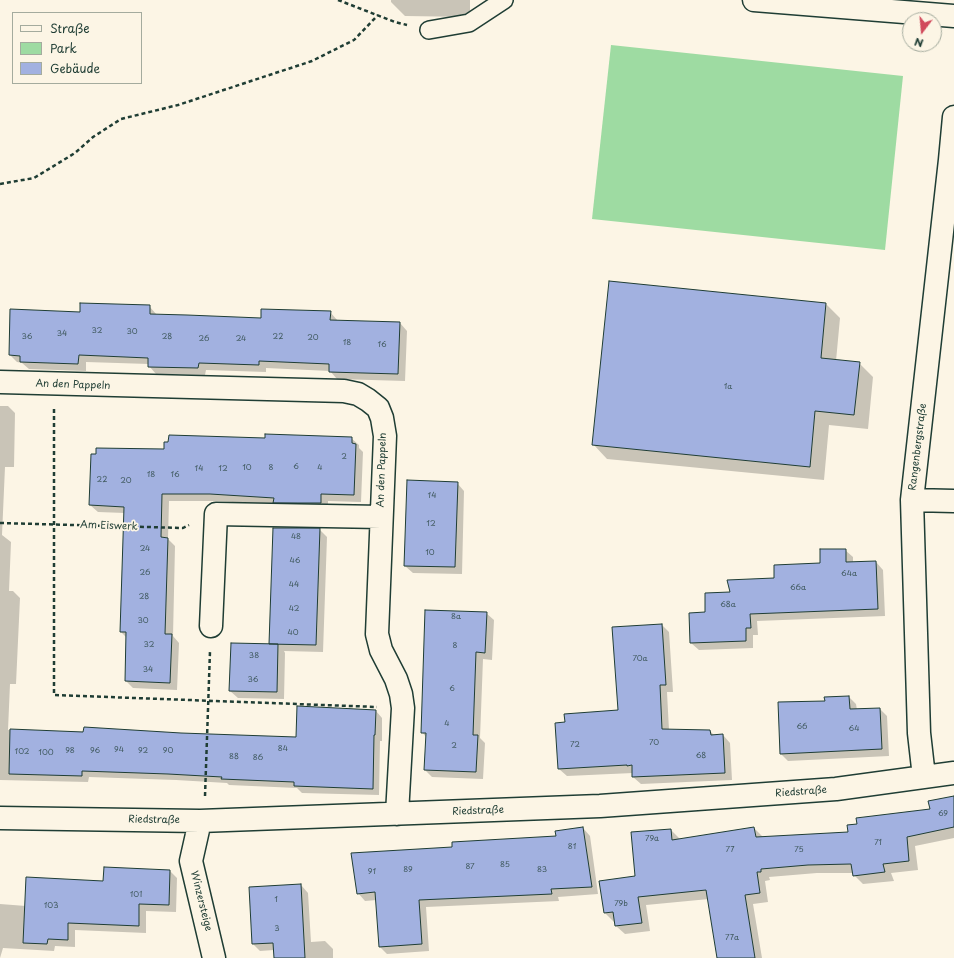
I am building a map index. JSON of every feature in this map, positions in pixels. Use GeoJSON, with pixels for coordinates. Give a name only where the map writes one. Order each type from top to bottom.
{"type":"FeatureCollection","features":[{"type":"Feature","properties":{"kind":"street"},"geometry":{"type":"LineString","coordinates":[[754,0],[954,16]]}},
{"type":"Feature","properties":{"kind":"street","name":"Rangenbergstraße"},"geometry":{"type":"LineString","coordinates":[[924,777],[919,733],[912,500],[954,117]]}},
{"type":"Feature","properties":{"kind":"street","name":"An den Pappeln"},"geometry":{"type":"LineString","coordinates":[[0,382],[54,385],[344,391],[358,394],[378,408],[382,418],[385,436],[377,634],[381,650],[396,679],[401,694],[403,708],[397,814]]}},
{"type":"Feature","properties":{"kind":"street"},"geometry":{"type":"LineString","coordinates":[[912,500],[954,501]]}},
{"type":"Feature","properties":{"kind":"street"},"geometry":{"type":"LineString","coordinates":[[211,626],[216,514],[381,517]]}},
{"type":"Feature","properties":{"kind":"street","name":"Riedstraße"},"geometry":{"type":"LineString","coordinates":[[0,818],[200,821],[608,805],[836,789],[954,773]]}},
{"type":"Feature","properties":{"kind":"street","name":"Winzersteige"},"geometry":{"type":"LineString","coordinates":[[200,821],[191,861],[214,958]]}},
{"type":"Feature","properties":{"kind":"lane"},"geometry":{"type":"LineString","coordinates":[[429,30],[469,23],[504,0]]}},
{"type":"Feature","properties":{"kind":"path"},"geometry":{"type":"LineString","coordinates":[[338,0],[395,22],[429,30]]}},
{"type":"Feature","properties":{"kind":"path"},"geometry":{"type":"LineString","coordinates":[[0,184],[34,178],[75,153],[93,136],[121,119],[178,105],[312,62],[354,40],[378,15]]}},
{"type":"Feature","properties":{"kind":"path"},"geometry":{"type":"LineString","coordinates":[[54,385],[54,694],[403,708]]}},
{"type":"Feature","properties":{"kind":"path","name":"Am Eiswerk"},"geometry":{"type":"LineString","coordinates":[[0,523],[183,528],[216,514]]}},
{"type":"Feature","properties":{"kind":"path"},"geometry":{"type":"LineString","coordinates":[[200,821],[206,792],[211,626]]}},
{"type":"Feature","properties":{"kind":"green space"},"geometry":{"type":"Polygon","coordinates":[[[611,45],[903,76],[885,250],[592,219],[611,45]]]}},
{"type":"Feature","properties":{"kind":"building"},"geometry":{"type":"Polygon","coordinates":[[[609,281],[826,303],[821,358],[860,362],[854,415],[815,411],[810,467],[592,445],[609,281]]]}},
{"type":"Feature","properties":{"kind":"building"},"geometry":{"type":"Polygon","coordinates":[[[80,303],[150,305],[150,314],[261,318],[261,309],[331,311],[330,320],[400,322],[398,374],[329,372],[329,364],[259,361],[259,365],[199,363],[198,368],[148,367],[148,358],[79,355],[78,364],[20,362],[20,356],[9,355],[10,309],[80,312],[80,303]]]}},
{"type":"Feature","properties":{"kind":"building"},"geometry":{"type":"Polygon","coordinates":[[[265,434],[352,437],[352,443],[356,444],[354,495],[321,494],[321,503],[273,503],[274,498],[210,494],[162,494],[161,537],[168,538],[165,634],[172,634],[170,683],[125,681],[126,632],[120,632],[124,507],[89,505],[91,454],[96,454],[96,448],[164,449],[164,442],[168,442],[169,435],[265,438],[265,434]]]}},
{"type":"Feature","properties":{"kind":"building"},"geometry":{"type":"Polygon","coordinates":[[[407,480],[458,482],[455,567],[404,566],[407,480]]]}},
{"type":"Feature","properties":{"kind":"building"},"geometry":{"type":"Polygon","coordinates":[[[273,528],[320,528],[316,645],[269,644],[273,528]]]}},
{"type":"Feature","properties":{"kind":"building"},"geometry":{"type":"Polygon","coordinates":[[[820,549],[846,549],[846,562],[876,561],[878,609],[750,614],[751,628],[746,628],[746,641],[690,643],[689,613],[705,612],[705,593],[730,592],[727,580],[774,578],[774,565],[820,563],[820,549]]]}},
{"type":"Feature","properties":{"kind":"building"},"geometry":{"type":"Polygon","coordinates":[[[425,610],[487,612],[485,653],[476,652],[473,735],[478,735],[476,772],[424,770],[426,733],[421,733],[425,610]]]}},
{"type":"Feature","properties":{"kind":"building"},"geometry":{"type":"Polygon","coordinates":[[[662,624],[666,685],[660,685],[662,729],[710,730],[711,735],[723,734],[725,773],[632,777],[632,765],[558,769],[555,723],[565,722],[564,714],[618,710],[612,627],[662,624]]]}},
{"type":"Feature","properties":{"kind":"building"},"geometry":{"type":"Polygon","coordinates":[[[231,643],[278,644],[277,692],[229,691],[231,643]]]}},
{"type":"Feature","properties":{"kind":"building"},"geometry":{"type":"Polygon","coordinates":[[[849,696],[850,709],[880,708],[882,749],[780,754],[778,702],[825,701],[824,697],[849,696]]]}},
{"type":"Feature","properties":{"kind":"building"},"geometry":{"type":"Polygon","coordinates":[[[297,706],[376,710],[373,789],[294,786],[294,782],[221,779],[222,777],[168,774],[82,771],[82,776],[9,774],[10,729],[83,732],[84,727],[181,733],[296,737],[297,706]]]}},
{"type":"Feature","properties":{"kind":"building"},"geometry":{"type":"Polygon","coordinates":[[[954,796],[954,827],[907,837],[909,861],[883,864],[885,872],[853,876],[851,864],[808,865],[761,869],[761,872],[757,872],[760,893],[745,895],[755,958],[717,958],[706,890],[638,897],[642,923],[615,926],[613,912],[604,913],[599,881],[635,876],[631,832],[671,829],[672,840],[754,827],[756,837],[848,832],[847,825],[857,824],[856,818],[930,809],[928,801],[954,796]]]}},
{"type":"Feature","properties":{"kind":"building"},"geometry":{"type":"Polygon","coordinates":[[[583,827],[592,887],[551,889],[552,894],[419,900],[422,944],[379,947],[375,892],[357,894],[351,853],[452,847],[452,842],[556,836],[555,831],[583,827]]]}},
{"type":"Feature","properties":{"kind":"building"},"geometry":{"type":"Polygon","coordinates":[[[104,867],[170,870],[169,905],[139,904],[139,926],[68,923],[68,940],[48,939],[47,944],[23,943],[26,877],[103,881],[104,867]]]}},
{"type":"Feature","properties":{"kind":"building"},"geometry":{"type":"Polygon","coordinates":[[[301,884],[305,958],[274,958],[273,943],[252,944],[249,887],[301,884]]]}}]}
